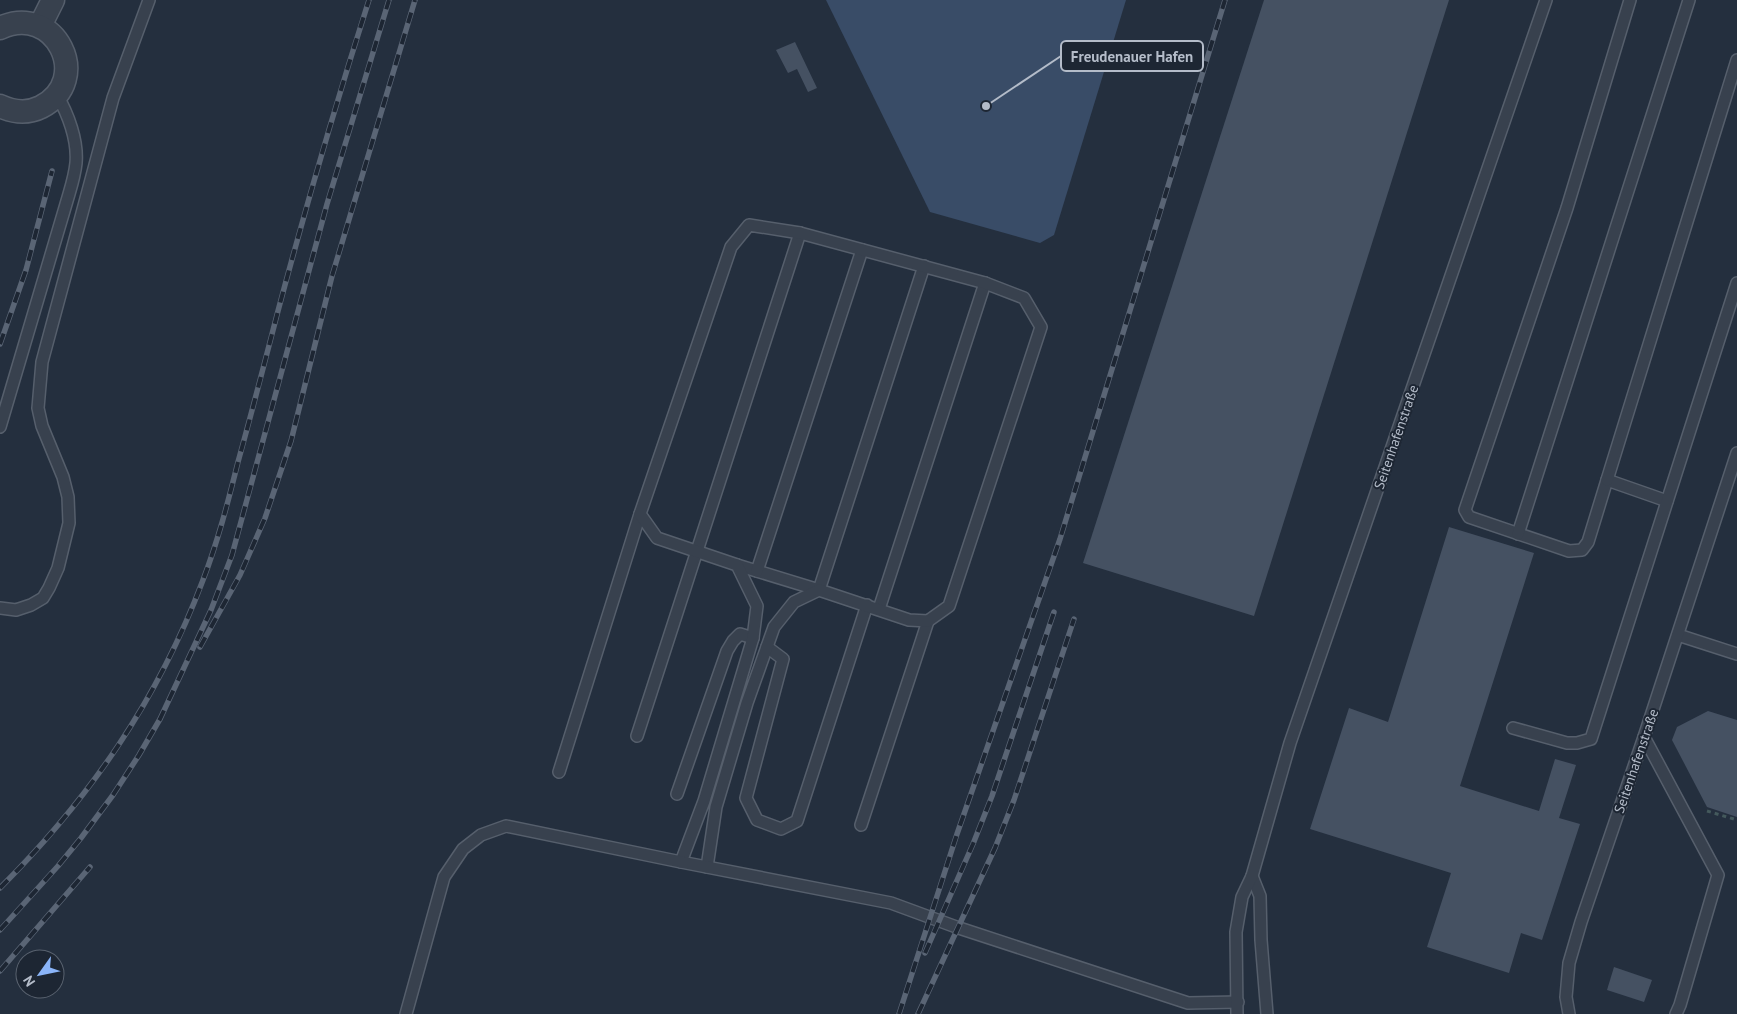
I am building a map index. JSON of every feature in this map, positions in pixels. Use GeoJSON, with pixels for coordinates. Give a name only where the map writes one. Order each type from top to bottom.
{"type":"FeatureCollection","features":[{"type":"Feature","properties":{"kind":"street"},"geometry":{"type":"LineString","coordinates":[[40,26],[53,0]]}},
{"type":"Feature","properties":{"kind":"street"},"geometry":{"type":"LineString","coordinates":[[0,28],[18,22],[40,26],[55,38],[63,51],[66,66],[66,75],[57,95],[49,103],[30,111],[14,111],[0,106]]}},
{"type":"Feature","properties":{"kind":"lane"},"geometry":{"type":"LineString","coordinates":[[0,608],[16,610],[31,605],[43,598],[50,588],[58,568],[69,523],[68,497],[63,476],[42,426],[38,408],[42,362],[113,98],[149,0]]}},
{"type":"Feature","properties":{"kind":"lane","name":"Seitenhafenstraße"},"geometry":{"type":"LineString","coordinates":[[1237,1014],[1236,932],[1242,897],[1252,876],[1290,743],[1546,0]]}},
{"type":"Feature","properties":{"kind":"lane"},"geometry":{"type":"LineString","coordinates":[[1630,0],[1566,208],[1465,510],[1469,517],[1570,551],[1582,550],[1588,542],[1737,60]]}},
{"type":"Feature","properties":{"kind":"lane"},"geometry":{"type":"LineString","coordinates":[[1518,534],[1689,0]]}},
{"type":"Feature","properties":{"kind":"lane"},"geometry":{"type":"LineString","coordinates":[[0,427],[67,203],[76,164],[76,147],[66,110],[57,95]]}},
{"type":"Feature","properties":{"kind":"lane"},"geometry":{"type":"LineString","coordinates":[[559,772],[640,514],[730,247],[749,225],[800,233],[985,283],[1024,298],[1041,327],[949,606],[928,621],[861,824]]}},
{"type":"Feature","properties":{"kind":"lane"},"geometry":{"type":"LineString","coordinates":[[637,736],[800,233]]}},
{"type":"Feature","properties":{"kind":"lane"},"geometry":{"type":"LineString","coordinates":[[757,571],[862,250]]}},
{"type":"Feature","properties":{"kind":"lane"},"geometry":{"type":"LineString","coordinates":[[707,867],[716,807],[747,704],[774,627],[794,602],[819,590],[924,266]]}},
{"type":"Feature","properties":{"kind":"lane"},"geometry":{"type":"LineString","coordinates":[[1514,728],[1567,743],[1591,740],[1737,282]]}},
{"type":"Feature","properties":{"kind":"lane"},"geometry":{"type":"LineString","coordinates":[[879,609],[985,283]]}},
{"type":"Feature","properties":{"kind":"lane","name":"Seitenhafenstraße"},"geometry":{"type":"LineString","coordinates":[[1569,1014],[1566,997],[1569,963],[1581,922],[1737,453]]}},
{"type":"Feature","properties":{"kind":"lane"},"geometry":{"type":"LineString","coordinates":[[1607,480],[1667,501]]}},
{"type":"Feature","properties":{"kind":"lane"},"geometry":{"type":"LineString","coordinates":[[640,514],[657,538],[909,620],[928,621]]}},
{"type":"Feature","properties":{"kind":"lane"},"geometry":{"type":"LineString","coordinates":[[681,862],[704,801],[753,638],[758,606],[737,564]]}},
{"type":"Feature","properties":{"kind":"lane"},"geometry":{"type":"LineString","coordinates":[[767,647],[783,659],[746,798],[757,820],[781,829],[797,821],[866,605]]}},
{"type":"Feature","properties":{"kind":"lane"},"geometry":{"type":"LineString","coordinates":[[676,794],[727,651],[740,634],[753,638]]}},
{"type":"Feature","properties":{"kind":"lane"},"geometry":{"type":"LineString","coordinates":[[1678,635],[1737,654]]}},
{"type":"Feature","properties":{"kind":"lane"},"geometry":{"type":"LineString","coordinates":[[1644,737],[1718,875],[1676,1014]]}},
{"type":"Feature","properties":{"kind":"lane"},"geometry":{"type":"LineString","coordinates":[[406,1014],[444,876],[463,849],[481,835],[506,826],[891,903],[959,928],[1188,1002],[1238,1002]]}},
{"type":"Feature","properties":{"kind":"lane"},"geometry":{"type":"LineString","coordinates":[[1252,876],[1260,896],[1261,940],[1267,1014]]}},
{"type":"Feature","properties":{"kind":"water"},"geometry":{"type":"Polygon","coordinates":[[[826,0],[1126,0],[1054,235],[1040,243],[930,212],[826,0]]]}},
{"type":"Feature","properties":{"kind":"building"},"geometry":{"type":"Polygon","coordinates":[[[1264,0],[1449,0],[1254,616],[1083,563],[1264,0]]]}},
{"type":"Feature","properties":{"kind":"building"},"geometry":{"type":"Polygon","coordinates":[[[795,42],[817,88],[808,92],[797,69],[788,73],[776,50],[795,42]]]}},
{"type":"Feature","properties":{"kind":"building"},"geometry":{"type":"Polygon","coordinates":[[[1449,527],[1534,553],[1460,786],[1539,811],[1555,759],[1576,765],[1559,818],[1580,824],[1542,940],[1521,933],[1509,973],[1427,947],[1451,873],[1310,829],[1349,708],[1388,722],[1449,527]]]}},
{"type":"Feature","properties":{"kind":"building"},"geometry":{"type":"Polygon","coordinates":[[[1708,711],[1737,720],[1737,817],[1707,807],[1672,740],[1677,727],[1708,711]]]}},
{"type":"Feature","properties":{"kind":"building"},"geometry":{"type":"Polygon","coordinates":[[[1614,967],[1652,980],[1644,1002],[1607,990],[1614,967]]]}},
{"type":"Feature","properties":{"kind":"railway"},"geometry":{"type":"LineString","coordinates":[[0,888],[33,854],[92,783],[143,706],[185,624],[203,580],[222,521],[299,233],[369,0]]}},
{"type":"Feature","properties":{"kind":"railway"},"geometry":{"type":"LineString","coordinates":[[0,930],[58,866],[113,795],[160,719],[211,610],[232,555],[327,204],[389,0]]}},
{"type":"Feature","properties":{"kind":"railway"},"geometry":{"type":"LineString","coordinates":[[200,647],[240,575],[265,518],[291,441],[332,276],[415,0]]}},
{"type":"Feature","properties":{"kind":"railway"},"geometry":{"type":"LineString","coordinates":[[899,1014],[957,834],[1060,539],[1225,0]]}},
{"type":"Feature","properties":{"kind":"railway"},"geometry":{"type":"LineString","coordinates":[[0,344],[26,270],[52,171]]}},
{"type":"Feature","properties":{"kind":"railway"},"geometry":{"type":"LineString","coordinates":[[925,953],[992,796],[1054,612]]}},
{"type":"Feature","properties":{"kind":"railway"},"geometry":{"type":"LineString","coordinates":[[918,1014],[995,848],[1014,800],[1074,619]]}},
{"type":"Feature","properties":{"kind":"railway"},"geometry":{"type":"LineString","coordinates":[[0,971],[90,867]]}},
{"type":"Feature","properties":{"kind":"place","name":"Freudenauer Hafen"},"geometry":{"type":"Point","coordinates":[986,106]}}]}
